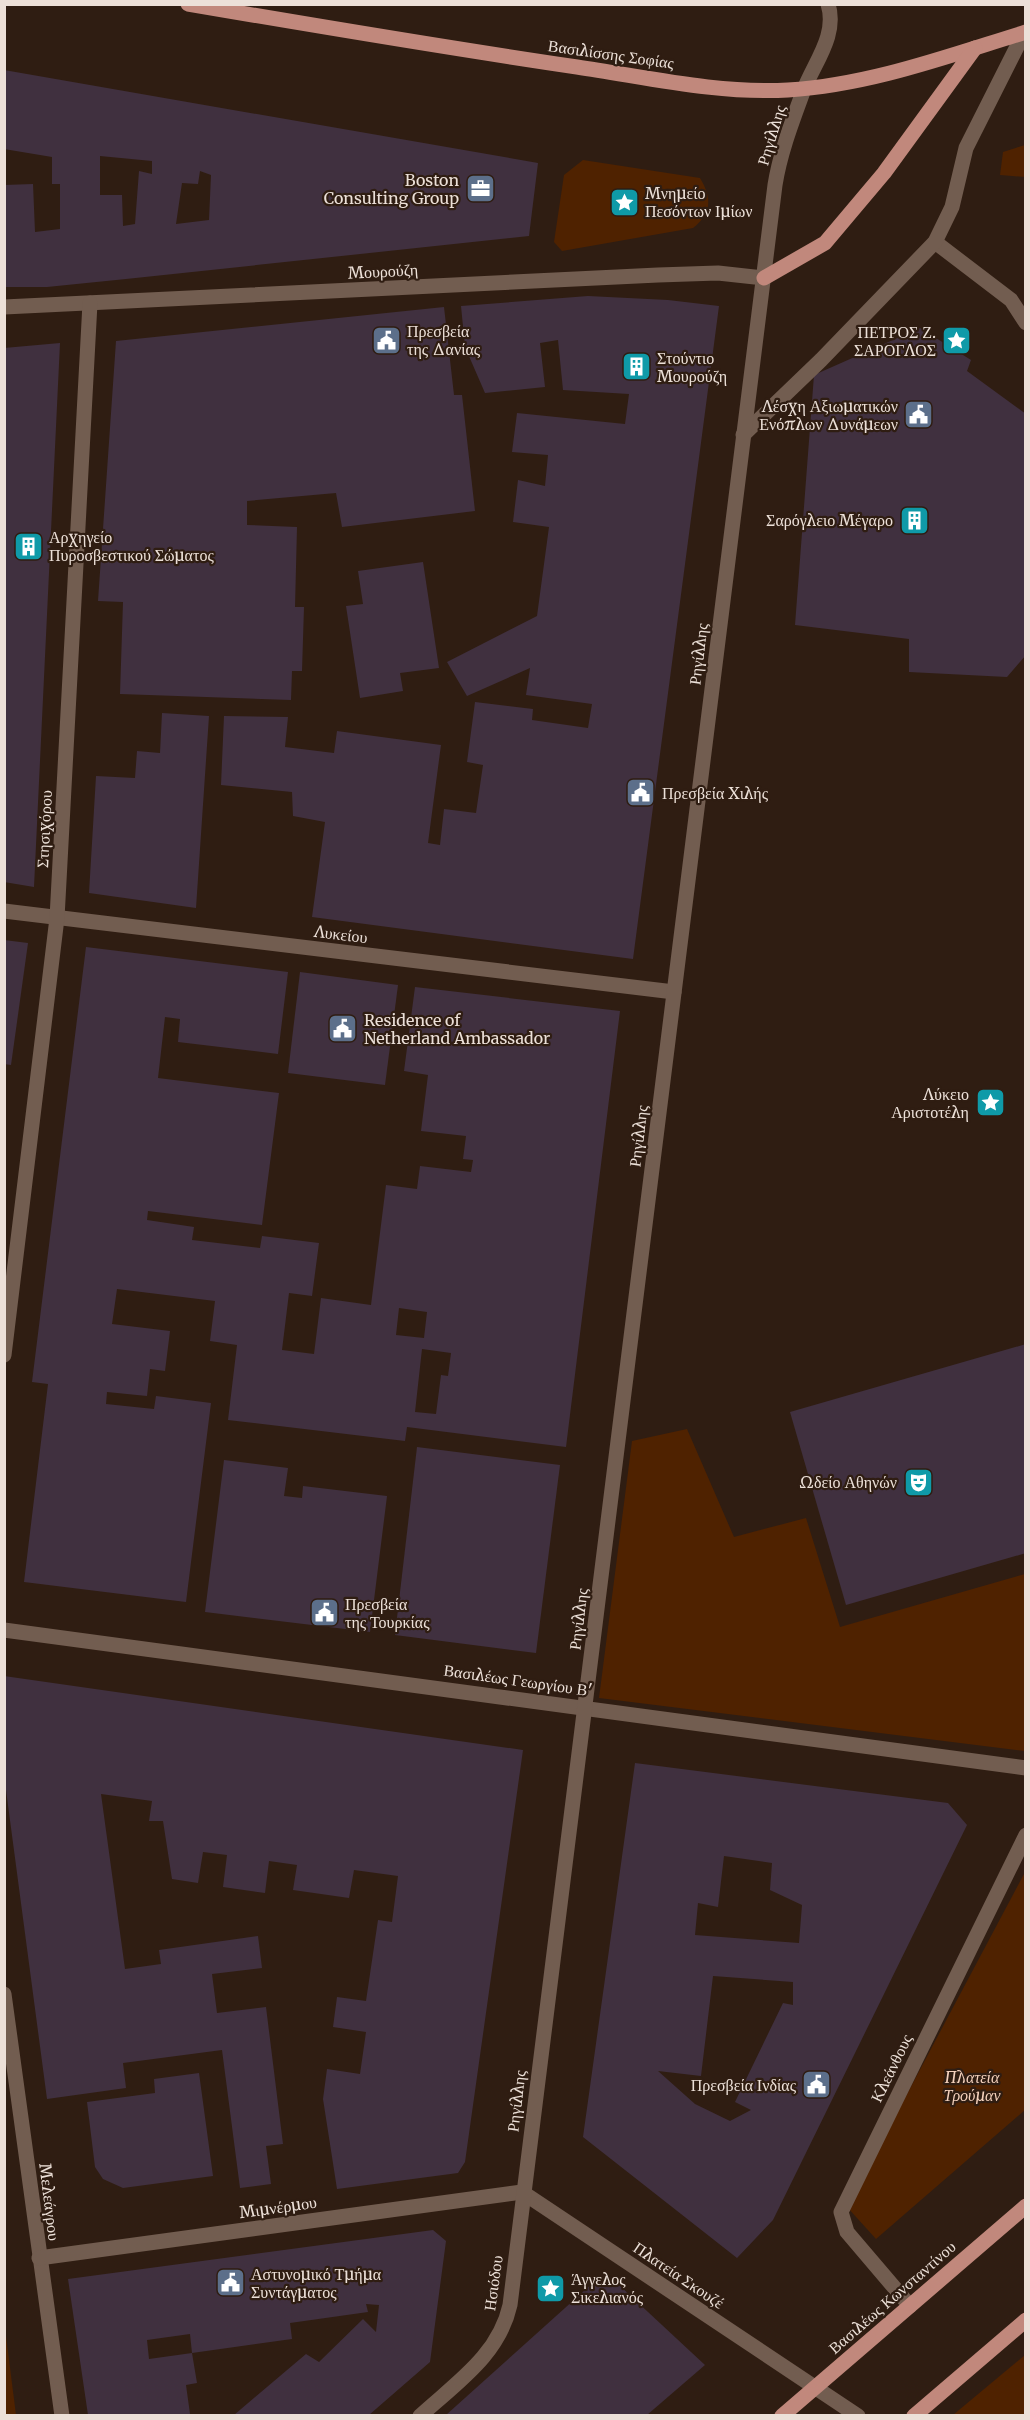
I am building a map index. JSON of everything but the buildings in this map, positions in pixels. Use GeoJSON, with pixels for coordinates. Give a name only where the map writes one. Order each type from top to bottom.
{"type":"FeatureCollection","features":[{"type":"Feature","properties":{"kind":"main road","name":"Βασιλίσσης Σοφίας"},"geometry":{"type":"LineString","coordinates":[[188,4],[267,11],[429,45],[694,84],[758,90],[804,88],[876,76],[1024,32]]}},
{"type":"Feature","properties":{"kind":"main road"},"geometry":{"type":"LineString","coordinates":[[764,278],[825,243],[884,173],[975,48]]}},
{"type":"Feature","properties":{"kind":"main road","name":"Βασιλέως Κωνσταντίνου"},"geometry":{"type":"LineString","coordinates":[[782,2415],[1026,2206]]}},
{"type":"Feature","properties":{"kind":"main road"},"geometry":{"type":"LineString","coordinates":[[914,2415],[1026,2320]]}},
{"type":"Feature","properties":{"kind":"street","name":"Ρηγίλλης"},"geometry":{"type":"LineString","coordinates":[[522,2192],[778,163],[804,88],[826,40],[831,13],[828,4]]}},
{"type":"Feature","properties":{"kind":"street"},"geometry":{"type":"LineString","coordinates":[[743,435],[822,360],[934,242],[952,207],[966,148],[1024,32]]}},
{"type":"Feature","properties":{"kind":"street"},"geometry":{"type":"LineString","coordinates":[[934,242],[1011,300],[1026,323]]}},
{"type":"Feature","properties":{"kind":"street","name":"Μουρούζη"},"geometry":{"type":"LineString","coordinates":[[4,307],[658,275],[718,273],[764,278]]}},
{"type":"Feature","properties":{"kind":"street","name":"Στησιχόρου"},"geometry":{"type":"LineString","coordinates":[[4,1355],[57,918],[90,303]]}},
{"type":"Feature","properties":{"kind":"street","name":"Λυκείου"},"geometry":{"type":"LineString","coordinates":[[4,911],[674,992]]}},
{"type":"Feature","properties":{"kind":"street","name":"Βασιλέως Γεωργίου Β'"},"geometry":{"type":"LineString","coordinates":[[4,1630],[1026,1768]]}},
{"type":"Feature","properties":{"kind":"street","name":"Κλεάνθους"},"geometry":{"type":"LineString","coordinates":[[910,2306],[847,2232],[841,2212],[1026,1835]]}},
{"type":"Feature","properties":{"kind":"street","name":"Μελεάγρου"},"geometry":{"type":"LineString","coordinates":[[4,1994],[62,2415]]}},
{"type":"Feature","properties":{"kind":"street","name":"Μιμνέρμου"},"geometry":{"type":"LineString","coordinates":[[39,2258],[522,2192]]}},
{"type":"Feature","properties":{"kind":"street","name":"Πλατεία Σκουζέ"},"geometry":{"type":"LineString","coordinates":[[522,2192],[858,2415]]}},
{"type":"Feature","properties":{"kind":"street","name":"Ησιόδου"},"geometry":{"type":"LineString","coordinates":[[420,2415],[480,2362],[503,2330],[510,2306],[522,2192]]}},
{"type":"Feature","properties":{"kind":"green space"},"geometry":{"type":"Polygon","coordinates":[[[1025,145],[1025,177],[1000,175],[1003,152],[1025,145]]]}},
{"type":"Feature","properties":{"kind":"green space"},"geometry":{"type":"Polygon","coordinates":[[[583,160],[700,178],[707,192],[707,211],[693,228],[562,251],[554,242],[564,175],[583,160]]]}},
{"type":"Feature","properties":{"kind":"green space"},"geometry":{"type":"Polygon","coordinates":[[[687,1429],[734,1537],[806,1518],[840,1627],[1025,1574],[1025,1751],[599,1698],[632,1441],[687,1429]]]}},
{"type":"Feature","properties":{"kind":"green space","name":"Πλατεία Τρούμαν"},"geometry":{"type":"Polygon","coordinates":[[[1025,1872],[1025,2110],[876,2239],[847,2207],[1025,1872]]]}},
{"type":"Feature","properties":{"kind":"green space"},"geometry":{"type":"Polygon","coordinates":[[[5,2328],[16,2415],[5,2415],[5,2328]]]}},
{"type":"Feature","properties":{"kind":"green space"},"geometry":{"type":"Polygon","coordinates":[[[1025,2355],[1025,2415],[953,2415],[1025,2355]]]}},
{"type":"Feature","properties":{"kind":"place","name":"Boston Consulting Group"},"geometry":{"type":"Point","coordinates":[480,189]}},
{"type":"Feature","properties":{"kind":"place","name":"Μνημείο Πεσόντων Ιμίων"},"geometry":{"type":"Point","coordinates":[624,202]}},
{"type":"Feature","properties":{"kind":"place","name":"Πρεσβεία της Δανίας"},"geometry":{"type":"Point","coordinates":[386,340]}},
{"type":"Feature","properties":{"kind":"place","name":"ΠΕΤΡΟΣ Ζ. ΣΑΡΟΓΛΟΣ"},"geometry":{"type":"Point","coordinates":[957,341]}},
{"type":"Feature","properties":{"kind":"place","name":"Στούντιο Μουρούζη"},"geometry":{"type":"Point","coordinates":[636,367]}},
{"type":"Feature","properties":{"kind":"place","name":"Λέσχη Αξιωματικών Ενόπλων Δυνάμεων"},"geometry":{"type":"Point","coordinates":[919,415]}},
{"type":"Feature","properties":{"kind":"place","name":"Σαρόγλειο Μέγαρο"},"geometry":{"type":"Point","coordinates":[914,520]}},
{"type":"Feature","properties":{"kind":"place","name":"Αρχηγείο Πυροσβεστικού Σώματος"},"geometry":{"type":"Point","coordinates":[28,546]}},
{"type":"Feature","properties":{"kind":"place","name":"Πρεσβεία Χιλής"},"geometry":{"type":"Point","coordinates":[641,793]}},
{"type":"Feature","properties":{"kind":"place","name":"Residence of Netherland Ambassador"},"geometry":{"type":"Point","coordinates":[343,1029]}},
{"type":"Feature","properties":{"kind":"place","name":"Λύκειο Αριστοτέλη"},"geometry":{"type":"Point","coordinates":[990,1103]}},
{"type":"Feature","properties":{"kind":"place","name":"Ωδείο Αθηνών"},"geometry":{"type":"Point","coordinates":[918,1482]}},
{"type":"Feature","properties":{"kind":"place","name":"Πρεσβεία της Τουρκίας"},"geometry":{"type":"Point","coordinates":[324,1613]}},
{"type":"Feature","properties":{"kind":"place","name":"Πρεσβεία Ινδίας"},"geometry":{"type":"Point","coordinates":[817,2085]}},
{"type":"Feature","properties":{"kind":"place","name":"Αστυνομικό Τμήμα Συντάγματος"},"geometry":{"type":"Point","coordinates":[230,2283]}},
{"type":"Feature","properties":{"kind":"place","name":"Άγγελος Σικελιανός"},"geometry":{"type":"Point","coordinates":[550,2288]}}]}
